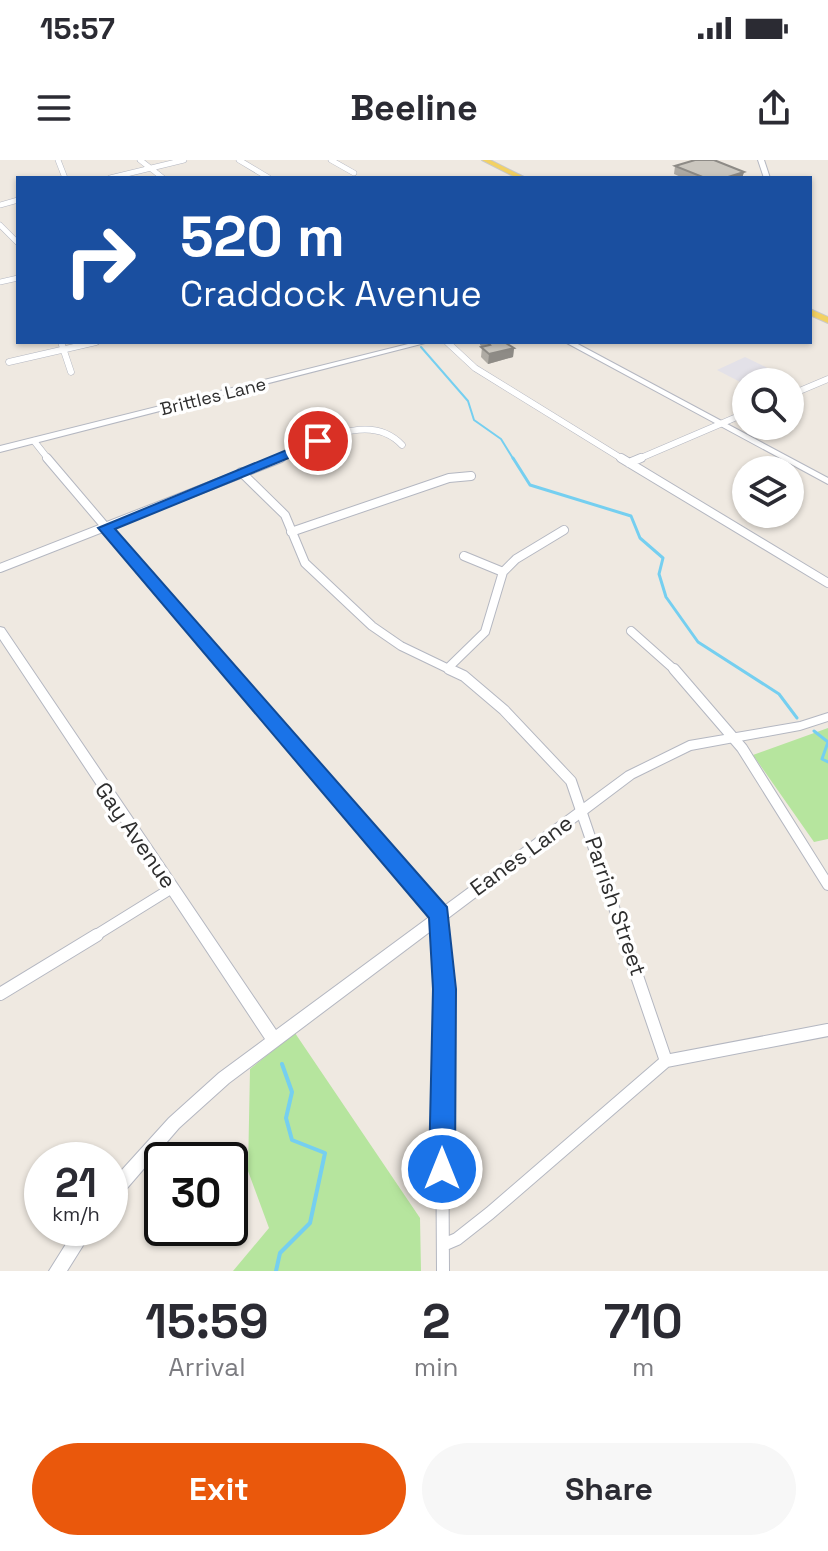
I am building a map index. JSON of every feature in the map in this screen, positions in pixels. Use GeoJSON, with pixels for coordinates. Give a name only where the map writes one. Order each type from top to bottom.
{"type":"FeatureCollection","features":[{"type":"Feature","properties":{"kind":"main road"},"geometry":{"type":"LineString","coordinates":[[485,160],[519,176]]}},
{"type":"Feature","properties":{"kind":"main road","name":"Brittles Lane"},"geometry":{"type":"LineString","coordinates":[[0,449],[417,344]]}},
{"type":"Feature","properties":{"kind":"street"},"geometry":{"type":"LineString","coordinates":[[140,160],[160,176]]}},
{"type":"Feature","properties":{"kind":"street"},"geometry":{"type":"LineString","coordinates":[[118,176],[184,160]]}},
{"type":"Feature","properties":{"kind":"street"},"geometry":{"type":"LineString","coordinates":[[239,160],[266,176]]}},
{"type":"Feature","properties":{"kind":"street"},"geometry":{"type":"LineString","coordinates":[[331,160],[354,173]]}},
{"type":"Feature","properties":{"kind":"street"},"geometry":{"type":"LineString","coordinates":[[0,225],[16,241]]}},
{"type":"Feature","properties":{"kind":"street"},"geometry":{"type":"LineString","coordinates":[[61,344],[71,372]]}},
{"type":"Feature","properties":{"kind":"street"},"geometry":{"type":"LineString","coordinates":[[9,362],[89,344]]}},
{"type":"Feature","properties":{"kind":"street"},"geometry":{"type":"LineString","coordinates":[[449,344],[483,374],[828,583]]}},
{"type":"Feature","properties":{"kind":"street"},"geometry":{"type":"LineString","coordinates":[[573,344],[828,481]]}},
{"type":"Feature","properties":{"kind":"street"},"geometry":{"type":"LineString","coordinates":[[804,389],[828,379]]}},
{"type":"Feature","properties":{"kind":"street"},"geometry":{"type":"LineString","coordinates":[[819,383],[828,388]]}},
{"type":"Feature","properties":{"kind":"street"},"geometry":{"type":"LineString","coordinates":[[629,463],[732,419]]}},
{"type":"Feature","properties":{"kind":"street"},"geometry":{"type":"LineString","coordinates":[[0,568],[348,432],[381,427],[402,445]]}},
{"type":"Feature","properties":{"kind":"street"},"geometry":{"type":"LineString","coordinates":[[34,441],[42,456],[440,914],[444,989],[443,1271]]}},
{"type":"Feature","properties":{"kind":"street","name":"Parrish Street"},"geometry":{"type":"LineString","coordinates":[[241,472],[285,515],[305,563],[372,626],[401,646],[464,676],[504,710],[571,781],[666,1061]]}},
{"type":"Feature","properties":{"kind":"street"},"geometry":{"type":"LineString","coordinates":[[291,532],[449,478],[471,476]]}},
{"type":"Feature","properties":{"kind":"street"},"geometry":{"type":"LineString","coordinates":[[448,668],[485,632],[503,572],[516,559],[564,530]]}},
{"type":"Feature","properties":{"kind":"street"},"geometry":{"type":"LineString","coordinates":[[464,556],[503,572]]}},
{"type":"Feature","properties":{"kind":"street","name":"Gay Avenue"},"geometry":{"type":"LineString","coordinates":[[0,631],[273,1038]]}},
{"type":"Feature","properties":{"kind":"street"},"geometry":{"type":"LineString","coordinates":[[631,631],[664,658],[734,739],[828,885]]}},
{"type":"Feature","properties":{"kind":"street","name":"Eanes Lane"},"geometry":{"type":"LineString","coordinates":[[128,1175],[174,1123],[273,1038],[630,775],[674,752],[800,726],[828,717]]}},
{"type":"Feature","properties":{"kind":"street"},"geometry":{"type":"LineString","coordinates":[[0,994],[172,888]]}},
{"type":"Feature","properties":{"kind":"street"},"geometry":{"type":"LineString","coordinates":[[443,1245],[457,1239],[490,1213],[666,1061],[828,1030]]}},
{"type":"Feature","properties":{"kind":"street"},"geometry":{"type":"LineString","coordinates":[[57,1271],[74,1246]]}},
{"type":"Feature","properties":{"kind":"shaded area"},"geometry":{"type":"Polygon","coordinates":[[[745,357],[767,368],[732,368],[732,378],[717,370],[745,357]]]}},
{"type":"Feature","properties":{"kind":"green space"},"geometry":{"type":"Polygon","coordinates":[[[828,728],[828,839],[814,842],[753,755],[828,728]]]}},
{"type":"Feature","properties":{"kind":"green space"},"geometry":{"type":"Polygon","coordinates":[[[295,1033],[420,1218],[421,1271],[233,1271],[269,1228],[248,1171],[250,1069],[295,1033]]]}},
{"type":"Feature","properties":{"kind":"building"},"geometry":{"type":"Polygon","coordinates":[[[695,160],[714,160],[744,172],[731,176],[700,176],[675,166],[695,160]]]}},
{"type":"Feature","properties":{"kind":"building"},"geometry":{"type":"Polygon","coordinates":[[[507,344],[514,348],[489,354],[481,347],[507,344]]]}},
{"type":"Feature","properties":{"kind":"waterway"},"geometry":{"type":"LineString","coordinates":[[421,347],[468,401],[474,420],[501,439],[514,460]]}},
{"type":"Feature","properties":{"kind":"waterway"},"geometry":{"type":"LineString","coordinates":[[513,458],[530,485],[631,516],[640,538],[663,558],[659,574],[666,597],[698,642],[779,694],[797,718]]}},
{"type":"Feature","properties":{"kind":"waterway"},"geometry":{"type":"LineString","coordinates":[[814,731],[828,742],[822,759],[828,762]]}},
{"type":"Feature","properties":{"kind":"waterway"},"geometry":{"type":"LineString","coordinates":[[276,1271],[280,1253],[310,1223],[325,1153],[292,1140],[286,1118],[292,1092],[282,1064]]}},
{"type":"Feature","properties":{"kind":"route"},"geometry":{"type":"LineString","coordinates":[[318,441],[106,528],[440,914],[444,989],[442,1169]]}}]}
